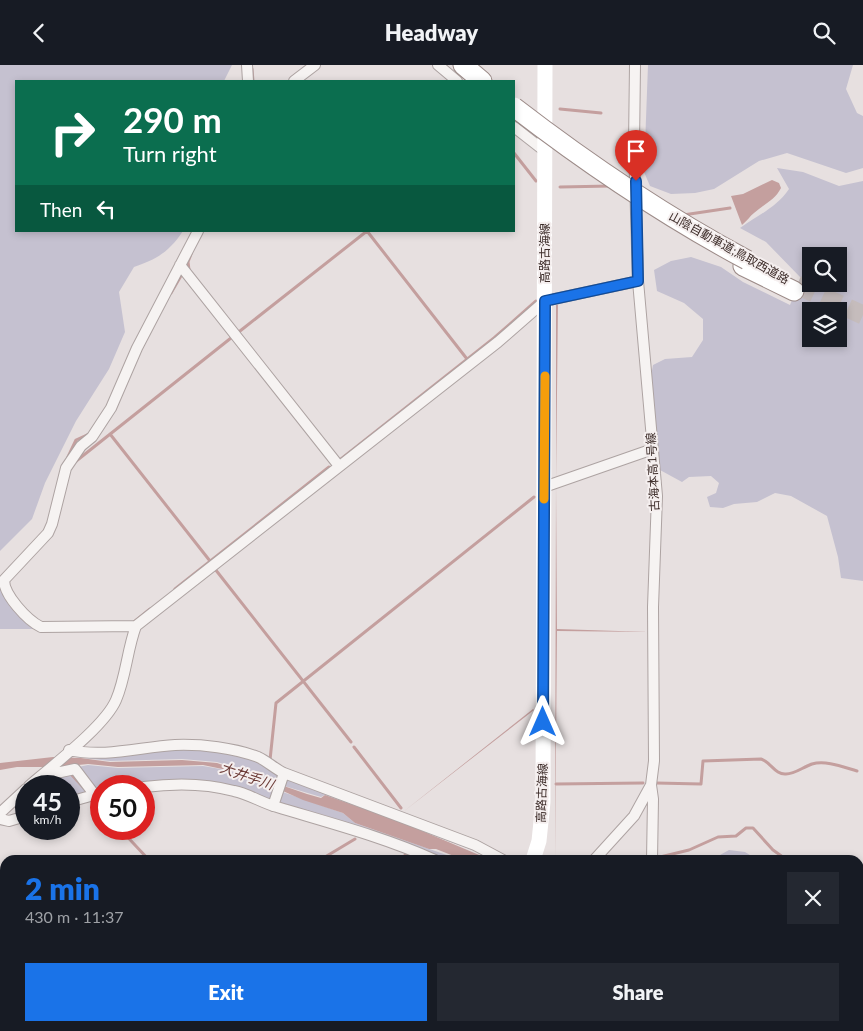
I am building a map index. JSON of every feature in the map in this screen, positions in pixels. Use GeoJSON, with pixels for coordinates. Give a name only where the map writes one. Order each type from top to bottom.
{"type":"FeatureCollection","features":[{"type":"Feature","properties":{"kind":"highway"},"geometry":{"type":"LineString","coordinates":[[451,65],[469,80]]}},
{"type":"Feature","properties":{"kind":"highway"},"geometry":{"type":"LineString","coordinates":[[462,65],[481,80]]}},
{"type":"Feature","properties":{"kind":"highway","name":"山陰自動車道;鳥取西道路"},"geometry":{"type":"LineString","coordinates":[[515,108],[573,152],[688,229],[745,263]]}},
{"type":"Feature","properties":{"kind":"highway","name":"山陰自動車道;鳥取西道路"},"geometry":{"type":"LineString","coordinates":[[515,118],[568,159],[685,234],[795,288]]}},
{"type":"Feature","properties":{"kind":"main road","name":"高路古海線"},"geometry":{"type":"LineString","coordinates":[[535,855],[539,841],[543,802],[545,65]]}},
{"type":"Feature","properties":{"kind":"street"},"geometry":{"type":"LineString","coordinates":[[248,65],[248,80]]}},
{"type":"Feature","properties":{"kind":"street"},"geometry":{"type":"LineString","coordinates":[[295,80],[315,65]]}},
{"type":"Feature","properties":{"kind":"street"},"geometry":{"type":"LineString","coordinates":[[438,65],[456,80]]}},
{"type":"Feature","properties":{"kind":"street","name":"古海本高1号線"},"geometry":{"type":"LineString","coordinates":[[599,855],[634,816],[651,785],[654,761],[653,607],[657,496],[638,281],[634,145],[635,65]]}},
{"type":"Feature","properties":{"kind":"street"},"geometry":{"type":"LineString","coordinates":[[515,128],[546,152]]}},
{"type":"Feature","properties":{"kind":"street"},"geometry":{"type":"LineString","coordinates":[[136,626],[40,627],[34,623],[7,592],[4,586],[4,579],[48,533],[66,468],[81,446],[92,437],[111,408],[137,348],[197,232]]}},
{"type":"Feature","properties":{"kind":"street"},"geometry":{"type":"LineString","coordinates":[[180,265],[339,467]]}},
{"type":"Feature","properties":{"kind":"street"},"geometry":{"type":"LineString","coordinates":[[42,775],[105,718],[116,700],[136,626],[498,342],[545,301],[638,281]]}},
{"type":"Feature","properties":{"kind":"street"},"geometry":{"type":"LineString","coordinates":[[544,487],[653,449]]}},
{"type":"Feature","properties":{"kind":"street"},"geometry":{"type":"LineString","coordinates":[[68,751],[91,753],[122,752],[176,745],[214,748],[260,757],[284,773],[475,845],[494,855]]}},
{"type":"Feature","properties":{"kind":"street"},"geometry":{"type":"LineString","coordinates":[[45,772],[75,769],[90,785]]}},
{"type":"Feature","properties":{"kind":"street"},"geometry":{"type":"LineString","coordinates":[[273,806],[284,773]]}},
{"type":"Feature","properties":{"kind":"street"},"geometry":{"type":"LineString","coordinates":[[155,785],[171,783],[211,786],[236,791],[273,806],[319,817],[422,855]]}},
{"type":"Feature","properties":{"kind":"street"},"geometry":{"type":"LineString","coordinates":[[651,785],[653,799],[652,855]]}},
{"type":"Feature","properties":{"kind":"street"},"geometry":{"type":"LineString","coordinates":[[0,813],[15,799]]}},
{"type":"Feature","properties":{"kind":"street"},"geometry":{"type":"LineString","coordinates":[[0,819],[9,821],[15,819]]}},
{"type":"Feature","properties":{"kind":"shaded area"},"geometry":{"type":"Polygon","coordinates":[[[0,65],[232,65],[224,80],[15,80],[15,232],[182,232],[162,254],[134,267],[119,292],[125,332],[109,369],[76,421],[45,483],[32,519],[0,551],[0,65]]]}},
{"type":"Feature","properties":{"kind":"shaded area"},"geometry":{"type":"Polygon","coordinates":[[[648,65],[853,65],[846,89],[857,113],[863,116],[863,168],[846,173],[787,153],[759,161],[714,189],[695,193],[671,194],[650,186],[644,172],[648,65]]]}},
{"type":"Feature","properties":{"kind":"shaded area"},"geometry":{"type":"Polygon","coordinates":[[[777,168],[803,172],[839,186],[863,181],[863,581],[841,578],[838,557],[827,516],[791,496],[775,493],[757,502],[734,504],[723,508],[710,507],[707,497],[716,493],[719,483],[711,476],[689,477],[682,482],[660,470],[651,376],[653,365],[665,359],[692,357],[703,340],[703,319],[684,303],[657,291],[654,270],[671,261],[691,257],[721,267],[743,282],[790,305],[801,278],[766,242],[740,228],[773,206],[789,189],[777,168]]]}},
{"type":"Feature","properties":{"kind":"shaded area"},"geometry":{"type":"Polygon","coordinates":[[[0,580],[36,629],[0,629],[0,580]]]}},
{"type":"Feature","properties":{"kind":"shaded area"},"geometry":{"type":"Polygon","coordinates":[[[177,747],[247,756],[281,774],[278,784],[244,770],[217,762],[182,759],[110,761],[67,756],[69,754],[177,747]]]}},
{"type":"Feature","properties":{"kind":"shaded area"},"geometry":{"type":"Polygon","coordinates":[[[88,765],[118,768],[203,766],[232,771],[277,790],[272,801],[173,781],[155,782],[155,775],[90,775],[90,783],[78,767],[88,765]]]}},
{"type":"Feature","properties":{"kind":"shaded area"},"geometry":{"type":"Polygon","coordinates":[[[72,770],[75,775],[59,775],[72,770]]]}},
{"type":"Feature","properties":{"kind":"shaded area"},"geometry":{"type":"Polygon","coordinates":[[[285,776],[471,845],[480,853],[325,795],[321,797],[281,785],[285,776]]]}},
{"type":"Feature","properties":{"kind":"shaded area"},"geometry":{"type":"Polygon","coordinates":[[[80,782],[87,792],[80,794],[80,782]]]}},
{"type":"Feature","properties":{"kind":"shaded area"},"geometry":{"type":"Polygon","coordinates":[[[280,791],[343,813],[355,823],[447,855],[434,855],[324,815],[277,804],[280,791]]]}},
{"type":"Feature","properties":{"kind":"shaded area"},"geometry":{"type":"Polygon","coordinates":[[[729,850],[745,852],[750,855],[720,855],[729,850]]]}},
{"type":"Feature","properties":{"kind":"water"},"geometry":{"type":"Polygon","coordinates":[[[772,180],[779,183],[781,188],[779,192],[742,225],[731,196],[743,194],[772,180]]]}},
{"type":"Feature","properties":{"kind":"water"},"geometry":{"type":"Polygon","coordinates":[[[556,305],[558,305],[556,480],[556,305]]]}},
{"type":"Feature","properties":{"kind":"water"},"geometry":{"type":"Polygon","coordinates":[[[556,483],[557,629],[649,632],[557,631],[555,855],[556,483]]]}},
{"type":"Feature","properties":{"kind":"water"},"geometry":{"type":"Polygon","coordinates":[[[533,709],[534,710],[403,812],[533,709]]]}},
{"type":"Feature","properties":{"kind":"water","name":"大井手川"},"geometry":{"type":"Polygon","coordinates":[[[53,757],[110,762],[182,760],[217,763],[307,794],[321,798],[325,795],[401,822],[479,855],[451,855],[436,849],[429,849],[355,823],[343,813],[303,800],[256,779],[232,771],[203,765],[118,767],[88,764],[58,767],[17,767],[0,770],[0,763],[53,757]]]}},
{"type":"Feature","properties":{"kind":"waterway"},"geometry":{"type":"LineString","coordinates":[[252,69],[253,80]]}},
{"type":"Feature","properties":{"kind":"waterway"},"geometry":{"type":"LineString","coordinates":[[560,109],[601,113]]}},
{"type":"Feature","properties":{"kind":"waterway"},"geometry":{"type":"LineString","coordinates":[[515,154],[536,181]]}},
{"type":"Feature","properties":{"kind":"waterway"},"geometry":{"type":"LineString","coordinates":[[560,187],[611,186]]}},
{"type":"Feature","properties":{"kind":"waterway"},"geometry":{"type":"LineString","coordinates":[[683,215],[730,208]]}},
{"type":"Feature","properties":{"kind":"waterway"},"geometry":{"type":"LineString","coordinates":[[240,331],[366,232]]}},
{"type":"Feature","properties":{"kind":"waterway"},"geometry":{"type":"LineString","coordinates":[[368,232],[467,359]]}},
{"type":"Feature","properties":{"kind":"waterway"},"geometry":{"type":"LineString","coordinates":[[189,270],[188,262],[191,254]]}},
{"type":"Feature","properties":{"kind":"waterway"},"geometry":{"type":"LineString","coordinates":[[171,293],[182,274]]}},
{"type":"Feature","properties":{"kind":"waterway"},"geometry":{"type":"LineString","coordinates":[[341,459],[494,338],[536,301]]}},
{"type":"Feature","properties":{"kind":"waterway"},"geometry":{"type":"LineString","coordinates":[[75,462],[231,338]]}},
{"type":"Feature","properties":{"kind":"waterway"},"geometry":{"type":"LineString","coordinates":[[110,434],[210,561]]}},
{"type":"Feature","properties":{"kind":"waterway"},"geometry":{"type":"LineString","coordinates":[[68,457],[76,440],[87,435]]}},
{"type":"Feature","properties":{"kind":"waterway"},"geometry":{"type":"LineString","coordinates":[[175,589],[329,467]]}},
{"type":"Feature","properties":{"kind":"waterway"},"geometry":{"type":"LineString","coordinates":[[270,760],[276,703],[534,497]]}},
{"type":"Feature","properties":{"kind":"waterway"},"geometry":{"type":"LineString","coordinates":[[215,569],[351,742]]}},
{"type":"Feature","properties":{"kind":"waterway"},"geometry":{"type":"LineString","coordinates":[[134,622],[150,609]]}},
{"type":"Feature","properties":{"kind":"waterway"},"geometry":{"type":"LineString","coordinates":[[354,747],[401,808]]}},
{"type":"Feature","properties":{"kind":"waterway"},"geometry":{"type":"LineString","coordinates":[[656,783],[701,784],[703,761],[761,759],[782,774],[793,773],[817,763],[857,771]]}},
{"type":"Feature","properties":{"kind":"waterway"},"geometry":{"type":"LineString","coordinates":[[70,773],[83,787]]}},
{"type":"Feature","properties":{"kind":"waterway"},"geometry":{"type":"LineString","coordinates":[[556,784],[643,783]]}},
{"type":"Feature","properties":{"kind":"waterway"},"geometry":{"type":"LineString","coordinates":[[668,855],[689,850],[718,837],[736,836],[746,828],[753,828],[780,855]]}},
{"type":"Feature","properties":{"kind":"waterway"},"geometry":{"type":"LineString","coordinates":[[328,855],[355,839]]}},
{"type":"Feature","properties":{"kind":"waterway"},"geometry":{"type":"LineString","coordinates":[[130,840],[144,855]]}},
{"type":"Feature","properties":{"kind":"tunnel"},"geometry":{"type":"LineString","coordinates":[[797,285],[863,315]]}},
{"type":"Feature","properties":{"kind":"slow traffic"},"geometry":{"type":"LineString","coordinates":[[544,499],[545,376]]}},
{"type":"Feature","properties":{"kind":"route"},"geometry":{"type":"LineString","coordinates":[[543,722],[545,301],[638,281],[636,181]]}}]}
